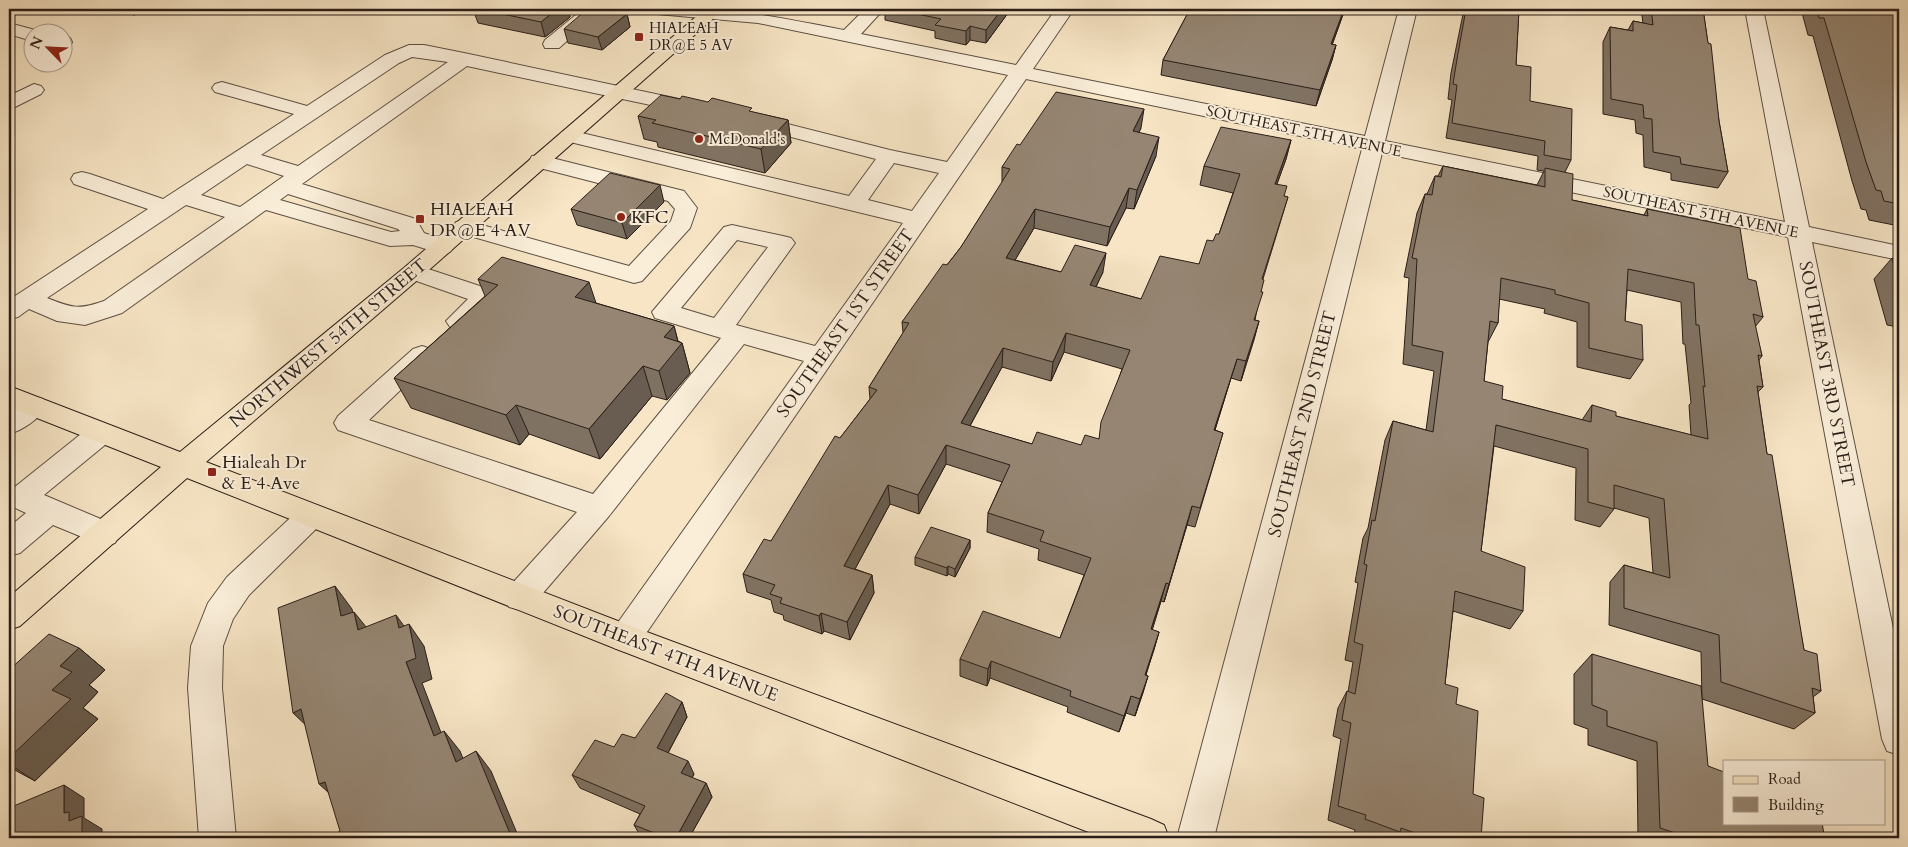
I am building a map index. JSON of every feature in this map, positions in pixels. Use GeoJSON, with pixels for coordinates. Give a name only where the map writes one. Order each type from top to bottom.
{"type":"FeatureCollection","features":[{"type":"Feature","properties":{"kind":"main road","name":"NORTHWEST 54TH STREET"},"geometry":{"type":"LineString","coordinates":[[9,616],[182,466],[413,272],[712,12]]}},
{"type":"Feature","properties":{"kind":"main road","name":"SOUTHEAST 4TH AVENUE"},"geometry":{"type":"LineString","coordinates":[[21,401],[182,466],[625,638],[1151,838]]}},
{"type":"Feature","properties":{"kind":"street"},"geometry":{"type":"LineString","coordinates":[[552,44],[594,9]]}},
{"type":"Feature","properties":{"kind":"street","name":"SOUTHEAST 5TH AVENUE"},"geometry":{"type":"LineString","coordinates":[[657,9],[712,12],[758,18],[1899,253]]}},
{"type":"Feature","properties":{"kind":"street"},"geometry":{"type":"LineString","coordinates":[[841,36],[875,9]]}},
{"type":"Feature","properties":{"kind":"street","name":"SOUTHEAST 1ST STREET"},"geometry":{"type":"LineString","coordinates":[[625,638],[1065,9]]}},
{"type":"Feature","properties":{"kind":"street","name":"SOUTHEAST 2ND STREET"},"geometry":{"type":"LineString","coordinates":[[1195,838],[1408,9]]}},
{"type":"Feature","properties":{"kind":"street","name":"SOUTHEAST 3RD STREET"},"geometry":{"type":"LineString","coordinates":[[1754,9],[1800,232],[1899,739]]}},
{"type":"Feature","properties":{"kind":"street"},"geometry":{"type":"LineString","coordinates":[[9,28],[22,32]]}},
{"type":"Feature","properties":{"kind":"street"},"geometry":{"type":"LineString","coordinates":[[18,305],[245,157],[392,58],[409,51],[424,51],[620,91],[817,136],[889,156],[952,169]]}},
{"type":"Feature","properties":{"kind":"street"},"geometry":{"type":"LineString","coordinates":[[18,305],[85,317],[113,307],[464,59]]}},
{"type":"Feature","properties":{"kind":"street"},"geometry":{"type":"LineString","coordinates":[[222,88],[311,113]]}},
{"type":"Feature","properties":{"kind":"street"},"geometry":{"type":"LineString","coordinates":[[9,104],[34,90]]}},
{"type":"Feature","properties":{"kind":"street"},"geometry":{"type":"LineString","coordinates":[[569,136],[917,219]]}},
{"type":"Feature","properties":{"kind":"street"},"geometry":{"type":"LineString","coordinates":[[854,204],[889,156]]}},
{"type":"Feature","properties":{"kind":"street"},"geometry":{"type":"LineString","coordinates":[[245,157],[294,180],[408,224],[414,238]]}},
{"type":"Feature","properties":{"kind":"street"},"geometry":{"type":"LineString","coordinates":[[464,227],[634,275],[682,223],[686,208],[676,196],[540,161]]}},
{"type":"Feature","properties":{"kind":"street"},"geometry":{"type":"LineString","coordinates":[[82,179],[176,202],[243,215]]}},
{"type":"Feature","properties":{"kind":"street"},"geometry":{"type":"LineString","coordinates":[[263,202],[390,239],[414,238],[442,247]]}},
{"type":"Feature","properties":{"kind":"street"},"geometry":{"type":"LineString","coordinates":[[520,597],[598,508],[728,332],[783,243],[732,232],[664,312],[728,332],[821,357]]}},
{"type":"Feature","properties":{"kind":"street"},"geometry":{"type":"LineString","coordinates":[[413,272],[486,296],[348,424],[598,508]]}},
{"type":"Feature","properties":{"kind":"street"},"geometry":{"type":"LineString","coordinates":[[9,424],[21,401]]}},
{"type":"Feature","properties":{"kind":"street"},"geometry":{"type":"LineString","coordinates":[[13,500],[100,433]]}},
{"type":"Feature","properties":{"kind":"street"},"geometry":{"type":"LineString","coordinates":[[13,500],[50,510],[104,534]]}},
{"type":"Feature","properties":{"kind":"street"},"geometry":{"type":"LineString","coordinates":[[9,544],[50,510]]}},
{"type":"Feature","properties":{"kind":"street"},"geometry":{"type":"LineString","coordinates":[[217,838],[204,688],[207,646],[219,614],[238,586],[311,516]]}},
{"type":"Feature","properties":{"kind":"building"},"geometry":{"type":"Polygon","coordinates":[[[478,9],[557,9],[541,22],[478,9]]]}},
{"type":"Feature","properties":{"kind":"building"},"geometry":{"type":"Polygon","coordinates":[[[587,9],[613,9],[610,10],[627,14],[598,37],[564,29],[587,9]]]}},
{"type":"Feature","properties":{"kind":"building"},"geometry":{"type":"Polygon","coordinates":[[[894,9],[1002,9],[986,30],[970,26],[966,31],[935,25],[941,19],[894,9]]]}},
{"type":"Feature","properties":{"kind":"building"},"geometry":{"type":"Polygon","coordinates":[[[1190,9],[1344,9],[1331,44],[1336,45],[1320,90],[1163,60],[1190,9]]]}},
{"type":"Feature","properties":{"kind":"building"},"geometry":{"type":"Polygon","coordinates":[[[1466,9],[1519,9],[1516,65],[1531,67],[1530,101],[1572,109],[1571,160],[1544,155],[1545,141],[1452,123],[1457,85],[1453,84],[1466,9]]]}},
{"type":"Feature","properties":{"kind":"building"},"geometry":{"type":"Polygon","coordinates":[[[1651,9],[1703,9],[1708,43],[1711,44],[1719,121],[1728,172],[1681,164],[1680,157],[1653,152],[1652,119],[1644,118],[1643,105],[1611,99],[1610,27],[1633,31],[1633,21],[1653,25],[1651,9]]]}},
{"type":"Feature","properties":{"kind":"building"},"geometry":{"type":"Polygon","coordinates":[[[1817,9],[1899,9],[1899,204],[1884,201],[1881,191],[1876,190],[1824,18],[1819,18],[1817,9]]]}},
{"type":"Feature","properties":{"kind":"building"},"geometry":{"type":"Polygon","coordinates":[[[1056,92],[1144,109],[1133,131],[1159,137],[1137,190],[1129,188],[1110,227],[1035,209],[1006,258],[1061,272],[1075,245],[1106,253],[1090,285],[1141,299],[1160,256],[1199,264],[1207,240],[1213,241],[1216,234],[1219,234],[1240,174],[1204,166],[1221,127],[1291,140],[1275,184],[1287,186],[1284,196],[1288,197],[1262,279],[1264,280],[1261,292],[1263,292],[1254,320],[1259,321],[1246,361],[1237,359],[1214,430],[1223,433],[1200,508],[1192,506],[1169,584],[1166,583],[1151,629],[1159,632],[1145,675],[1148,676],[1140,699],[1131,696],[1124,716],[1070,696],[1071,691],[991,661],[988,669],[960,659],[983,611],[1060,638],[1091,558],[1040,541],[1044,531],[988,513],[1010,465],[946,445],[918,495],[888,485],[844,566],[872,575],[847,622],[821,613],[819,616],[780,603],[782,598],[770,594],[775,585],[743,574],[764,539],[771,541],[835,436],[840,438],[877,390],[869,387],[909,323],[902,322],[943,264],[947,265],[961,247],[1010,169],[1002,167],[1017,144],[1020,145],[1056,92]],[[1066,333],[1053,362],[1003,348],[961,423],[1032,444],[1037,432],[1081,445],[1085,435],[1099,439],[1101,422],[1130,350],[1066,333]]]}},
{"type":"Feature","properties":{"kind":"building"},"geometry":{"type":"Polygon","coordinates":[[[661,95],[680,99],[682,96],[708,102],[712,98],[752,108],[749,111],[788,120],[761,149],[652,123],[656,120],[638,116],[661,95]]]}},
{"type":"Feature","properties":{"kind":"building"},"geometry":{"type":"Polygon","coordinates":[[[1443,166],[1545,187],[1545,168],[1573,174],[1572,200],[1648,216],[1647,209],[1740,228],[1748,279],[1756,281],[1763,317],[1753,314],[1762,356],[1758,355],[1763,387],[1757,386],[1767,454],[1772,455],[1804,650],[1817,654],[1821,691],[1812,688],[1815,713],[1721,682],[1719,635],[1624,608],[1624,565],[1670,578],[1664,499],[1614,485],[1614,509],[1588,502],[1588,449],[1496,425],[1481,551],[1525,567],[1523,611],[1455,591],[1445,684],[1458,688],[1456,704],[1478,711],[1473,794],[1484,798],[1481,838],[1429,838],[1401,828],[1400,832],[1365,819],[1366,815],[1338,806],[1351,723],[1342,720],[1347,691],[1355,694],[1363,645],[1354,642],[1367,565],[1364,564],[1372,520],[1375,521],[1393,421],[1433,432],[1443,352],[1412,345],[1417,259],[1412,258],[1425,194],[1432,195],[1435,176],[1441,177],[1443,166]],[[1628,269],[1625,321],[1642,325],[1643,360],[1589,348],[1589,303],[1555,294],[1555,290],[1501,278],[1498,323],[1490,321],[1484,381],[1503,386],[1502,399],[1591,422],[1592,405],[1616,412],[1616,416],[1708,439],[1699,325],[1696,325],[1694,283],[1628,269]]]}},
{"type":"Feature","properties":{"kind":"building"},"geometry":{"type":"Polygon","coordinates":[[[610,173],[660,185],[622,223],[571,209],[610,173]]]}},
{"type":"Feature","properties":{"kind":"building"},"geometry":{"type":"Polygon","coordinates":[[[502,257],[589,282],[575,297],[674,326],[664,337],[682,343],[659,371],[643,366],[589,429],[516,405],[506,415],[394,378],[498,285],[478,279],[502,257]]]}},
{"type":"Feature","properties":{"kind":"building"},"geometry":{"type":"Polygon","coordinates":[[[1892,258],[1899,260],[1899,283],[1892,258]]]}},
{"type":"Feature","properties":{"kind":"building"},"geometry":{"type":"Polygon","coordinates":[[[931,527],[970,540],[955,569],[915,557],[931,527]]]}},
{"type":"Feature","properties":{"kind":"building"},"geometry":{"type":"Polygon","coordinates":[[[335,586],[341,616],[354,612],[358,630],[396,615],[399,628],[409,624],[416,658],[406,662],[434,736],[444,731],[456,762],[476,751],[511,836],[507,838],[331,838],[340,831],[325,782],[319,784],[301,709],[293,713],[278,608],[335,586]]]}},
{"type":"Feature","properties":{"kind":"building"},"geometry":{"type":"Polygon","coordinates":[[[49,634],[79,648],[60,666],[72,672],[52,690],[71,699],[9,758],[9,670],[49,634]]]}},
{"type":"Feature","properties":{"kind":"building"},"geometry":{"type":"Polygon","coordinates":[[[1592,654],[1701,686],[1708,766],[1723,772],[1723,824],[1822,824],[1824,834],[1835,838],[1675,838],[1675,833],[1660,828],[1657,742],[1607,726],[1607,711],[1592,705],[1592,654]]]}},
{"type":"Feature","properties":{"kind":"building"},"geometry":{"type":"Polygon","coordinates":[[[666,693],[682,702],[657,748],[688,761],[681,773],[706,783],[676,838],[667,838],[634,825],[645,806],[572,775],[595,740],[614,747],[622,734],[635,738],[666,693]]]}},
{"type":"Feature","properties":{"kind":"building"},"geometry":{"type":"Polygon","coordinates":[[[64,785],[64,813],[69,812],[69,821],[82,816],[82,838],[9,838],[9,808],[64,785]]]}},
{"type":"Feature","properties":{"kind":"place","name":"HIALEAH DR@E 5 AV"},"geometry":{"type":"Point","coordinates":[639,37]}},
{"type":"Feature","properties":{"kind":"place","name":"McDonald's"},"geometry":{"type":"Point","coordinates":[699,139]}},
{"type":"Feature","properties":{"kind":"place","name":"KFC"},"geometry":{"type":"Point","coordinates":[621,217]}},
{"type":"Feature","properties":{"kind":"place","name":"HIALEAH DR@E 4 AV"},"geometry":{"type":"Point","coordinates":[420,219]}},
{"type":"Feature","properties":{"kind":"place","name":"Hialeah Dr & E 4 Ave"},"geometry":{"type":"Point","coordinates":[212,472]}}]}
